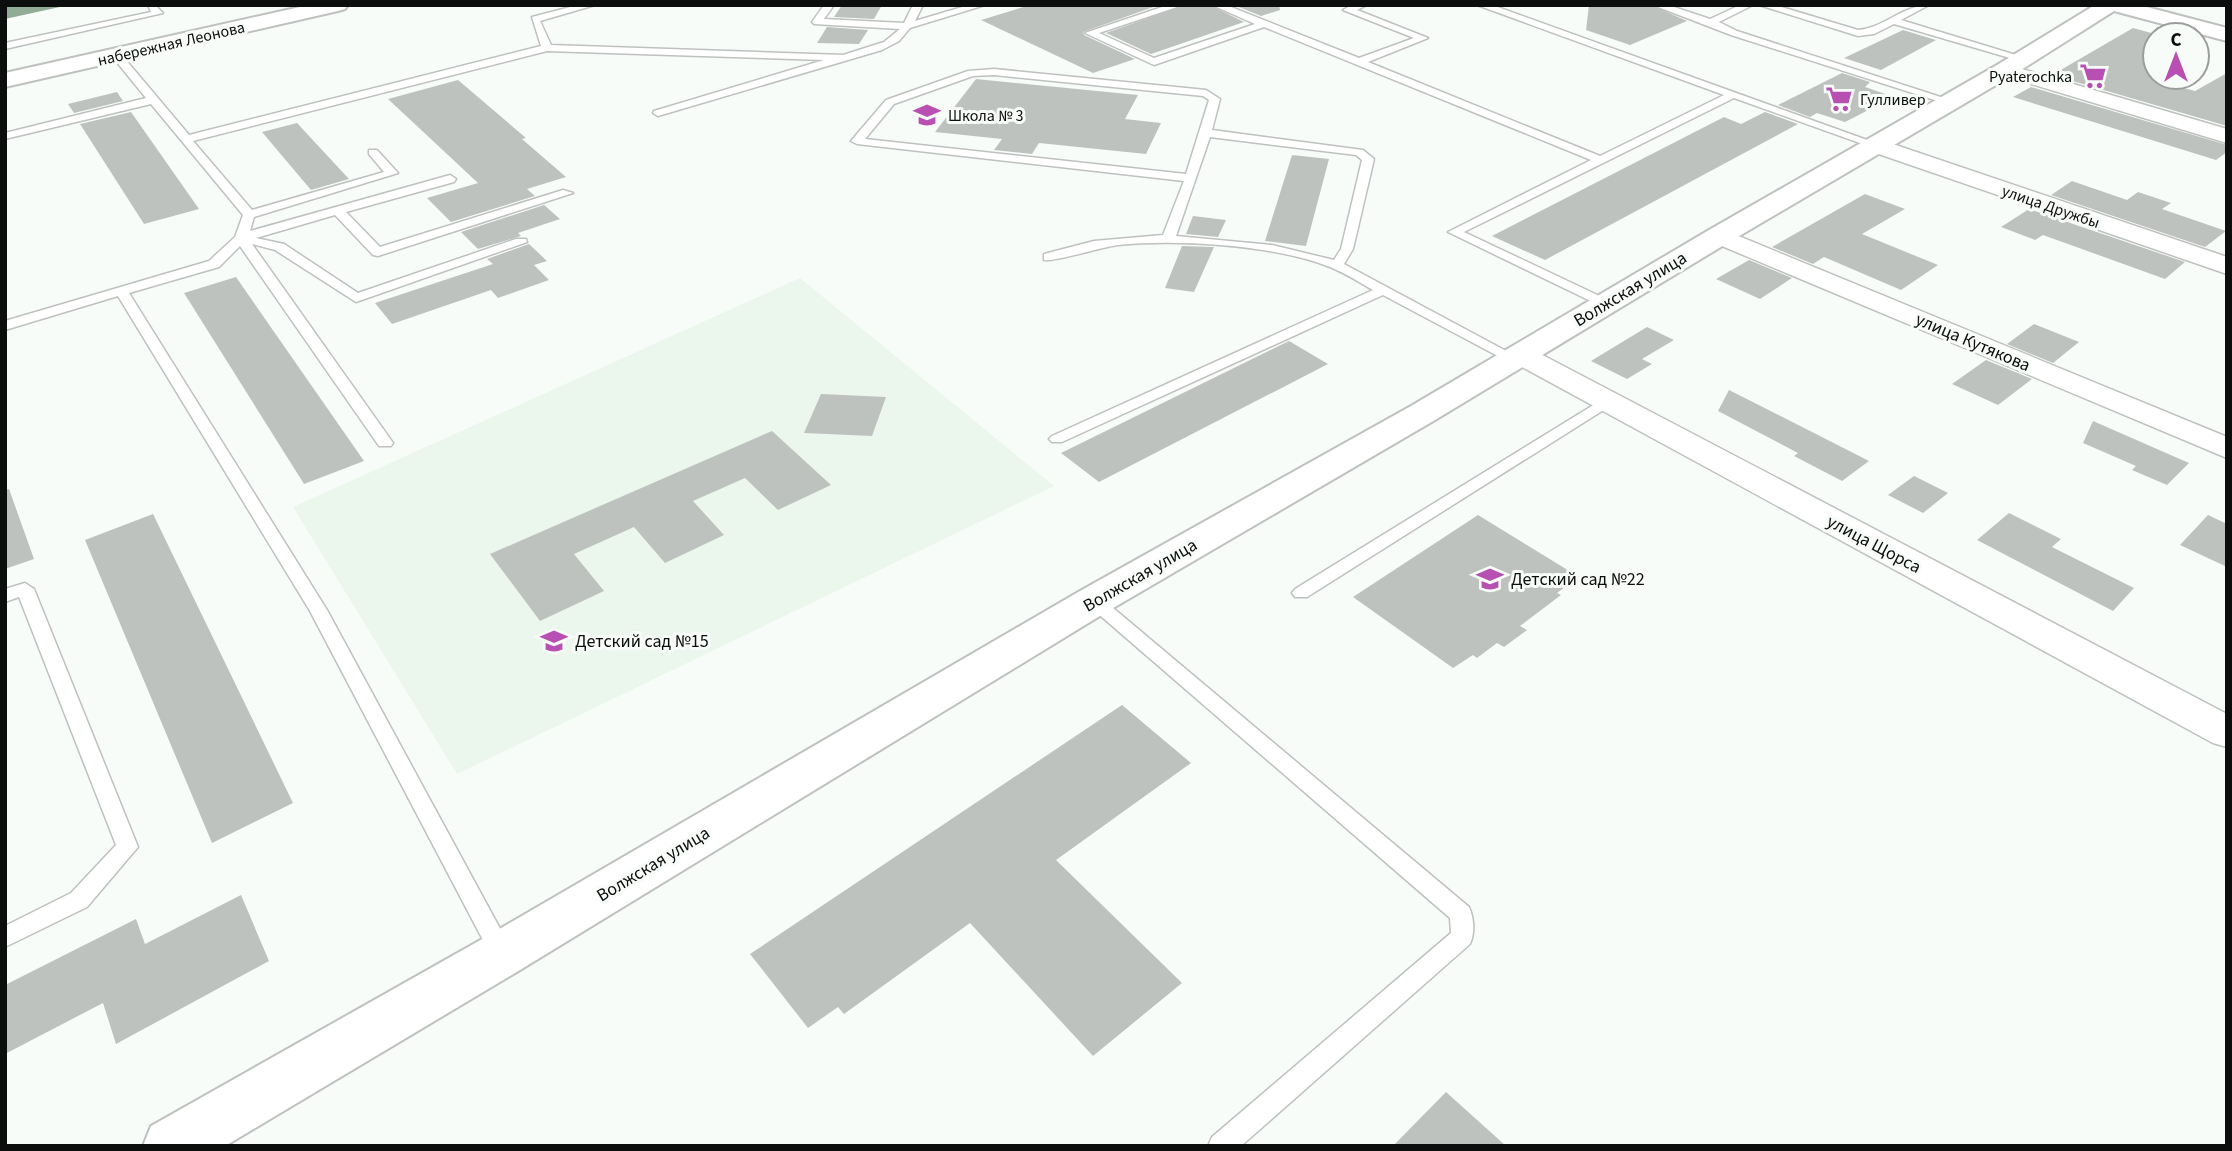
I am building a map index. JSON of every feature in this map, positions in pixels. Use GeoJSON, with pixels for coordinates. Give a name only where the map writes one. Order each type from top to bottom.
{"type":"FeatureCollection","features":[{"type":"Feature","properties":{"kind":"street","name":"набережная Леонова"},"geometry":{"type":"LineString","coordinates":[[5,80],[338,5]]}},
{"type":"Feature","properties":{"kind":"street"},"geometry":{"type":"LineString","coordinates":[[2112,5],[2227,35]]}},
{"type":"Feature","properties":{"kind":"street","name":"Волжская улица"},"geometry":{"type":"LineString","coordinates":[[171,1146],[502,954],[1094,601],[1518,357],[2112,5]]}},
{"type":"Feature","properties":{"kind":"street"},"geometry":{"type":"LineString","coordinates":[[2015,64],[2227,136]]}},
{"type":"Feature","properties":{"kind":"street","name":"улица Дружбы"},"geometry":{"type":"LineString","coordinates":[[1875,145],[2227,266]]}},
{"type":"Feature","properties":{"kind":"street","name":"улица Кутякова"},"geometry":{"type":"LineString","coordinates":[[1719,236],[2227,448]]}},
{"type":"Feature","properties":{"kind":"street","name":"улица Щорса"},"geometry":{"type":"LineString","coordinates":[[1518,357],[1608,401],[2227,732]]}},
{"type":"Feature","properties":{"kind":"lane"},"geometry":{"type":"LineString","coordinates":[[547,48],[535,19],[590,5]]}},
{"type":"Feature","properties":{"kind":"lane"},"geometry":{"type":"LineString","coordinates":[[829,5],[817,22],[907,26],[980,5]]}},
{"type":"Feature","properties":{"kind":"lane"},"geometry":{"type":"LineString","coordinates":[[658,113],[892,42],[902,35],[918,5]]}},
{"type":"Feature","properties":{"kind":"lane"},"geometry":{"type":"LineString","coordinates":[[1178,5],[1090,33],[1154,62],[1264,24]]}},
{"type":"Feature","properties":{"kind":"lane"},"geometry":{"type":"LineString","coordinates":[[1217,5],[1601,160]]}},
{"type":"Feature","properties":{"kind":"lane"},"geometry":{"type":"LineString","coordinates":[[1359,62],[1423,38],[1348,10],[1362,5]]}},
{"type":"Feature","properties":{"kind":"lane"},"geometry":{"type":"LineString","coordinates":[[1482,5],[1875,145]]}},
{"type":"Feature","properties":{"kind":"lane"},"geometry":{"type":"LineString","coordinates":[[1658,5],[1711,22],[1734,33],[1951,102]]}},
{"type":"Feature","properties":{"kind":"lane"},"geometry":{"type":"LineString","coordinates":[[1711,22],[1748,5]]}},
{"type":"Feature","properties":{"kind":"lane"},"geometry":{"type":"LineString","coordinates":[[1764,5],[1858,33],[1871,32],[1924,5]]}},
{"type":"Feature","properties":{"kind":"lane"},"geometry":{"type":"LineString","coordinates":[[5,38],[155,6],[158,13],[5,46]]}},
{"type":"Feature","properties":{"kind":"lane"},"geometry":{"type":"LineString","coordinates":[[1893,21],[2015,64]]}},
{"type":"Feature","properties":{"kind":"lane"},"geometry":{"type":"LineString","coordinates":[[184,140],[547,48],[843,58]]}},
{"type":"Feature","properties":{"kind":"lane"},"geometry":{"type":"LineString","coordinates":[[116,55],[249,215]]}},
{"type":"Feature","properties":{"kind":"lane"},"geometry":{"type":"LineString","coordinates":[[1169,237],[1191,178],[1206,133],[1215,99],[1206,93],[994,72],[972,73],[890,102],[857,141],[1191,178]]}},
{"type":"Feature","properties":{"kind":"lane"},"geometry":{"type":"LineString","coordinates":[[1605,304],[1454,233],[1734,94]]}},
{"type":"Feature","properties":{"kind":"lane"},"geometry":{"type":"LineString","coordinates":[[5,136],[152,100]]}},
{"type":"Feature","properties":{"kind":"lane"},"geometry":{"type":"LineString","coordinates":[[1206,133],[1359,152],[1368,159],[1347,249],[1338,265]]}},
{"type":"Feature","properties":{"kind":"lane"},"geometry":{"type":"LineString","coordinates":[[249,215],[392,173],[373,152]]}},
{"type":"Feature","properties":{"kind":"lane"},"geometry":{"type":"LineString","coordinates":[[240,238],[450,179]]}},
{"type":"Feature","properties":{"kind":"lane"},"geometry":{"type":"LineString","coordinates":[[338,211],[378,252],[567,193]]}},
{"type":"Feature","properties":{"kind":"lane"},"geometry":{"type":"LineString","coordinates":[[5,326],[214,264],[240,238],[249,215]]}},
{"type":"Feature","properties":{"kind":"lane"},"geometry":{"type":"LineString","coordinates":[[1049,257],[1102,241],[1169,237],[1282,250],[1338,265],[1518,357]]}},
{"type":"Feature","properties":{"kind":"lane"},"geometry":{"type":"LineString","coordinates":[[240,238],[279,247],[356,298],[521,242]]}},
{"type":"Feature","properties":{"kind":"lane"},"geometry":{"type":"LineString","coordinates":[[240,238],[385,443]]}},
{"type":"Feature","properties":{"kind":"lane"},"geometry":{"type":"LineString","coordinates":[[1057,439],[1383,290]]}},
{"type":"Feature","properties":{"kind":"lane"},"geometry":{"type":"LineString","coordinates":[[121,291],[318,610],[502,954]]}},
{"type":"Feature","properties":{"kind":"lane"},"geometry":{"type":"LineString","coordinates":[[1301,593],[1608,401]]}},
{"type":"Feature","properties":{"kind":"lane"},"geometry":{"type":"LineString","coordinates":[[5,596],[25,589],[127,847],[79,900],[5,937]]}},
{"type":"Feature","properties":{"kind":"lane"},"geometry":{"type":"LineString","coordinates":[[1094,601],[1461,914],[1462,937],[1221,1146]]}},
{"type":"Feature","properties":{"kind":"shaded area"},"geometry":{"type":"Polygon","coordinates":[[[5,5],[69,5],[5,19],[5,5]]]}},
{"type":"Feature","properties":{"kind":"shaded area","name":"Детский сад №15"},"geometry":{"type":"Polygon","coordinates":[[[800,278],[1054,486],[457,774],[293,507],[800,278]]]}},
{"type":"Feature","properties":{"kind":"building"},"geometry":{"type":"Polygon","coordinates":[[[842,5],[882,5],[874,19],[834,17],[842,5]]]}},
{"type":"Feature","properties":{"kind":"building"},"geometry":{"type":"Polygon","coordinates":[[[1030,5],[1159,5],[1083,32],[1084,35],[1135,59],[1093,73],[981,20],[1030,5]]]}},
{"type":"Feature","properties":{"kind":"building"},"geometry":{"type":"Polygon","coordinates":[[[1185,5],[1210,5],[1244,22],[1151,54],[1106,33],[1185,5]]]}},
{"type":"Feature","properties":{"kind":"building"},"geometry":{"type":"Polygon","coordinates":[[[1234,5],[1279,5],[1280,10],[1261,16],[1234,5]]]}},
{"type":"Feature","properties":{"kind":"building"},"geometry":{"type":"Polygon","coordinates":[[[1589,5],[1651,5],[1687,21],[1630,45],[1586,30],[1589,5]]]}},
{"type":"Feature","properties":{"kind":"building"},"geometry":{"type":"Polygon","coordinates":[[[827,27],[868,30],[859,44],[817,43],[827,27]]]}},
{"type":"Feature","properties":{"kind":"building"},"geometry":{"type":"Polygon","coordinates":[[[2133,28],[2141,30],[2141,91],[2211,91],[2211,82],[2227,73],[2227,126],[2052,75],[2133,28]]]}},
{"type":"Feature","properties":{"kind":"building"},"geometry":{"type":"Polygon","coordinates":[[[1903,30],[1936,40],[1881,70],[1844,58],[1903,30]]]}},
{"type":"Feature","properties":{"kind":"building","name":"Гулливер"},"geometry":{"type":"Polygon","coordinates":[[[1842,73],[1870,82],[1865,87],[1894,97],[1845,122],[1817,113],[1810,117],[1778,105],[1842,73]]]}},
{"type":"Feature","properties":{"kind":"building","name":"Школа № 3"},"geometry":{"type":"Polygon","coordinates":[[[976,79],[1138,95],[1125,119],[1161,123],[1146,154],[1039,143],[1032,154],[994,150],[1002,139],[935,132],[976,79]]]}},
{"type":"Feature","properties":{"kind":"building"},"geometry":{"type":"Polygon","coordinates":[[[458,80],[526,138],[522,139],[566,177],[527,189],[535,196],[451,222],[427,198],[478,183],[388,99],[458,80]]]}},
{"type":"Feature","properties":{"kind":"building"},"geometry":{"type":"Polygon","coordinates":[[[2031,87],[2227,145],[2227,152],[2216,160],[2013,97],[2031,87]]]}},
{"type":"Feature","properties":{"kind":"building"},"geometry":{"type":"Polygon","coordinates":[[[117,92],[123,101],[74,113],[68,104],[117,92]]]}},
{"type":"Feature","properties":{"kind":"building"},"geometry":{"type":"Polygon","coordinates":[[[131,112],[199,209],[144,224],[80,124],[131,112]]]}},
{"type":"Feature","properties":{"kind":"building"},"geometry":{"type":"Polygon","coordinates":[[[1765,112],[1798,124],[1545,260],[1492,236],[1724,117],[1741,124],[1765,112]]]}},
{"type":"Feature","properties":{"kind":"building"},"geometry":{"type":"Polygon","coordinates":[[[297,123],[349,179],[311,190],[262,132],[297,123]]]}},
{"type":"Feature","properties":{"kind":"building"},"geometry":{"type":"Polygon","coordinates":[[[1292,155],[1329,159],[1306,246],[1265,241],[1292,155]]]}},
{"type":"Feature","properties":{"kind":"building"},"geometry":{"type":"Polygon","coordinates":[[[2072,181],[2127,200],[2138,192],[2171,203],[2162,209],[2226,231],[2205,247],[2051,195],[2072,181]]]}},
{"type":"Feature","properties":{"kind":"building"},"geometry":{"type":"Polygon","coordinates":[[[1865,194],[1905,209],[1862,234],[1938,265],[1901,290],[1824,257],[1813,264],[1772,247],[1865,194]]]}},
{"type":"Feature","properties":{"kind":"building"},"geometry":{"type":"Polygon","coordinates":[[[544,205],[560,219],[518,233],[521,236],[478,249],[461,232],[544,205]]]}},
{"type":"Feature","properties":{"kind":"building"},"geometry":{"type":"Polygon","coordinates":[[[2029,209],[2185,262],[2165,279],[2043,235],[2035,240],[2001,227],[2029,209]]]}},
{"type":"Feature","properties":{"kind":"building"},"geometry":{"type":"Polygon","coordinates":[[[1193,216],[1226,220],[1218,237],[1186,234],[1193,216]]]}},
{"type":"Feature","properties":{"kind":"building"},"geometry":{"type":"Polygon","coordinates":[[[529,244],[547,261],[534,265],[549,280],[498,298],[491,290],[392,324],[375,303],[493,264],[487,259],[529,244]]]}},
{"type":"Feature","properties":{"kind":"building"},"geometry":{"type":"Polygon","coordinates":[[[1182,246],[1214,247],[1194,292],[1165,288],[1182,246]]]}},
{"type":"Feature","properties":{"kind":"building"},"geometry":{"type":"Polygon","coordinates":[[[1749,260],[1792,278],[1760,299],[1716,279],[1749,260]]]}},
{"type":"Feature","properties":{"kind":"building"},"geometry":{"type":"Polygon","coordinates":[[[236,277],[364,461],[304,484],[184,293],[236,277]]]}},
{"type":"Feature","properties":{"kind":"building"},"geometry":{"type":"Polygon","coordinates":[[[2034,324],[2079,342],[2053,363],[2007,344],[2034,324]]]}},
{"type":"Feature","properties":{"kind":"building"},"geometry":{"type":"Polygon","coordinates":[[[1647,327],[1674,340],[1642,359],[1652,364],[1627,379],[1591,361],[1647,327]]]}},
{"type":"Feature","properties":{"kind":"building"},"geometry":{"type":"Polygon","coordinates":[[[1289,341],[1328,364],[1099,482],[1061,453],[1289,341]]]}},
{"type":"Feature","properties":{"kind":"building"},"geometry":{"type":"Polygon","coordinates":[[[1986,360],[2032,379],[1998,405],[1952,384],[1986,360]]]}},
{"type":"Feature","properties":{"kind":"building"},"geometry":{"type":"Polygon","coordinates":[[[1729,390],[1869,461],[1842,481],[1794,456],[1798,453],[1718,411],[1729,390]]]}},
{"type":"Feature","properties":{"kind":"building"},"geometry":{"type":"Polygon","coordinates":[[[821,394],[886,397],[872,436],[804,433],[821,394]]]}},
{"type":"Feature","properties":{"kind":"building"},"geometry":{"type":"Polygon","coordinates":[[[2093,421],[2189,463],[2167,485],[2132,470],[2136,466],[2083,443],[2093,421]]]}},
{"type":"Feature","properties":{"kind":"building"},"geometry":{"type":"Polygon","coordinates":[[[772,431],[831,485],[778,510],[745,478],[693,501],[724,535],[665,563],[634,527],[574,554],[604,591],[540,621],[490,554],[772,431]]]}},
{"type":"Feature","properties":{"kind":"building"},"geometry":{"type":"Polygon","coordinates":[[[1914,476],[1948,493],[1923,513],[1888,495],[1914,476]]]}},
{"type":"Feature","properties":{"kind":"building"},"geometry":{"type":"Polygon","coordinates":[[[9,489],[34,559],[5,569],[5,490],[9,489]]]}},
{"type":"Feature","properties":{"kind":"building"},"geometry":{"type":"Polygon","coordinates":[[[2009,513],[2061,539],[2052,547],[2134,588],[2113,611],[1977,540],[2009,513]]]}},
{"type":"Feature","properties":{"kind":"building"},"geometry":{"type":"Polygon","coordinates":[[[153,514],[293,803],[212,843],[85,540],[153,514]]]}},
{"type":"Feature","properties":{"kind":"building"},"geometry":{"type":"Polygon","coordinates":[[[1478,515],[1579,577],[1557,593],[1561,595],[1520,626],[1527,630],[1504,647],[1497,643],[1477,658],[1473,655],[1453,668],[1353,597],[1478,515]]]}},
{"type":"Feature","properties":{"kind":"building"},"geometry":{"type":"Polygon","coordinates":[[[2208,515],[2227,524],[2227,567],[2180,545],[2208,515]]]}},
{"type":"Feature","properties":{"kind":"building"},"geometry":{"type":"Polygon","coordinates":[[[1122,705],[1191,763],[1056,860],[1182,983],[1093,1056],[970,923],[844,1014],[838,1007],[808,1028],[750,954],[1122,705]]]}},
{"type":"Feature","properties":{"kind":"building"},"geometry":{"type":"Polygon","coordinates":[[[241,895],[269,961],[116,1044],[103,1003],[5,1054],[5,985],[136,919],[145,944],[241,895]]]}},
{"type":"Feature","properties":{"kind":"building"},"geometry":{"type":"Polygon","coordinates":[[[1446,1092],[1506,1146],[1393,1146],[1446,1092]]]}},
{"type":"Feature","properties":{"kind":"place","name":"Pyaterochka"},"geometry":{"type":"Point","coordinates":[2093,76]}},
{"type":"Feature","properties":{"kind":"place","name":"Гулливер"},"geometry":{"type":"Point","coordinates":[1839,99]}},
{"type":"Feature","properties":{"kind":"place","name":"Школа № 3"},"geometry":{"type":"Point","coordinates":[927,115]}},
{"type":"Feature","properties":{"kind":"place","name":"Детский сад №22"},"geometry":{"type":"Point","coordinates":[1490,579]}},
{"type":"Feature","properties":{"kind":"place","name":"Детский сад №15"},"geometry":{"type":"Point","coordinates":[554,641]}}]}
